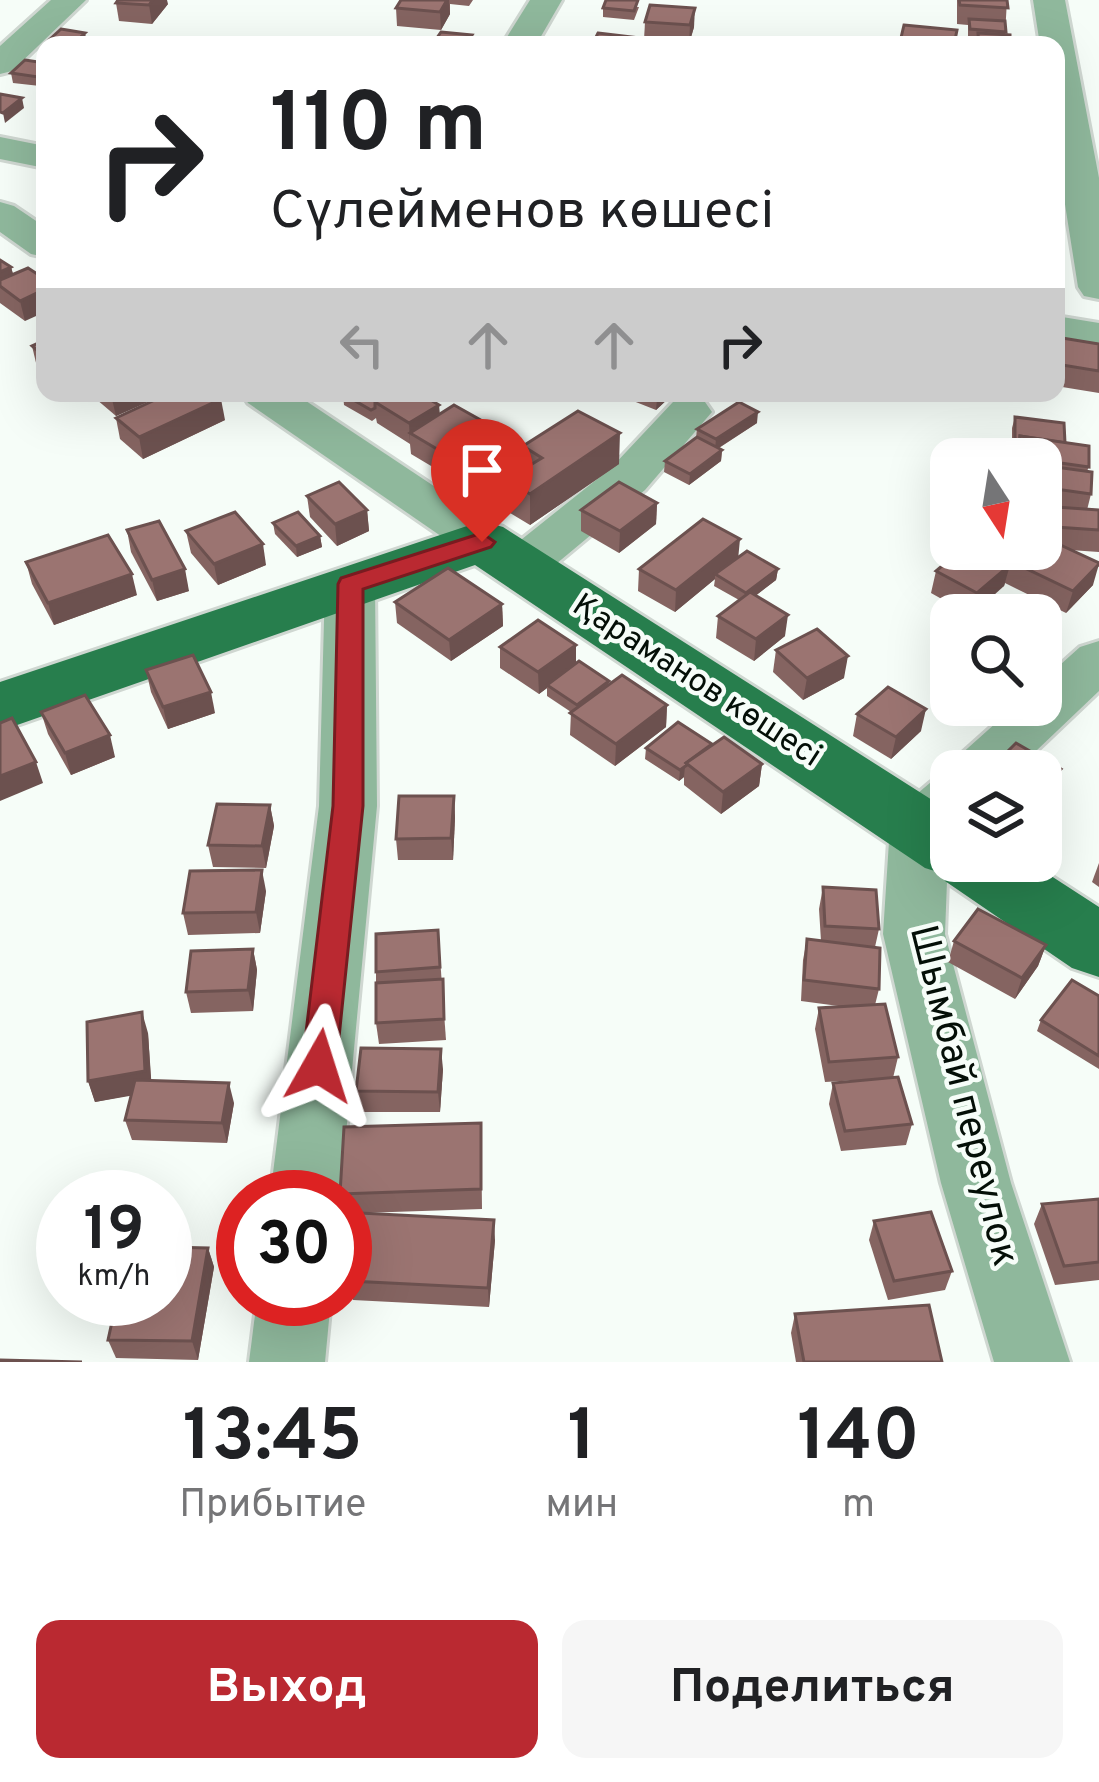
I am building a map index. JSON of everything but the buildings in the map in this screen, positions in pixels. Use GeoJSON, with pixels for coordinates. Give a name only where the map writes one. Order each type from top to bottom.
{"type":"FeatureCollection","features":[{"type":"Feature","properties":{"kind":"main road"},"geometry":{"type":"LineString","coordinates":[[0,707],[350,584],[501,554]]}},
{"type":"Feature","properties":{"kind":"main road","name":"Қараманов көшесі"},"geometry":{"type":"LineString","coordinates":[[501,554],[930,822]]}},
{"type":"Feature","properties":{"kind":"main road","name":"Қараманов көшесі"},"geometry":{"type":"LineString","coordinates":[[1013,882],[1099,946]]}},
{"type":"Feature","properties":{"kind":"street"},"geometry":{"type":"LineString","coordinates":[[0,64],[70,0]]}},
{"type":"Feature","properties":{"kind":"street"},"geometry":{"type":"LineString","coordinates":[[524,36],[546,0]]}},
{"type":"Feature","properties":{"kind":"street"},"geometry":{"type":"LineString","coordinates":[[1049,0],[1055,36]]}},
{"type":"Feature","properties":{"kind":"street"},"geometry":{"type":"LineString","coordinates":[[1065,92],[1099,287]]}},
{"type":"Feature","properties":{"kind":"street"},"geometry":{"type":"LineString","coordinates":[[0,148],[36,155]]}},
{"type":"Feature","properties":{"kind":"street"},"geometry":{"type":"LineString","coordinates":[[0,214],[36,238]]}},
{"type":"Feature","properties":{"kind":"street"},"geometry":{"type":"LineString","coordinates":[[1065,330],[1099,336]]}},
{"type":"Feature","properties":{"kind":"street","name":"Қараманов көшесі"},"geometry":{"type":"LineString","coordinates":[[277,402],[501,554]]}},
{"type":"Feature","properties":{"kind":"street"},"geometry":{"type":"LineString","coordinates":[[501,554],[628,479],[688,412]]}},
{"type":"Feature","properties":{"kind":"street"},"geometry":{"type":"LineString","coordinates":[[308,1170],[348,806],[350,584]]}},
{"type":"Feature","properties":{"kind":"street"},"geometry":{"type":"LineString","coordinates":[[1002,750],[1099,660]]}},
{"type":"Feature","properties":{"kind":"street","name":"Шымбай переулок"},"geometry":{"type":"LineString","coordinates":[[932,882],[914,934],[976,1183],[1032,1362]]}},
{"type":"Feature","properties":{"kind":"street"},"geometry":{"type":"LineString","coordinates":[[286,1362],[290,1326]]}},
{"type":"Feature","properties":{"kind":"route"},"geometry":{"type":"LineString","coordinates":[[319,1066],[348,806],[350,584],[482,542]]}}]}
